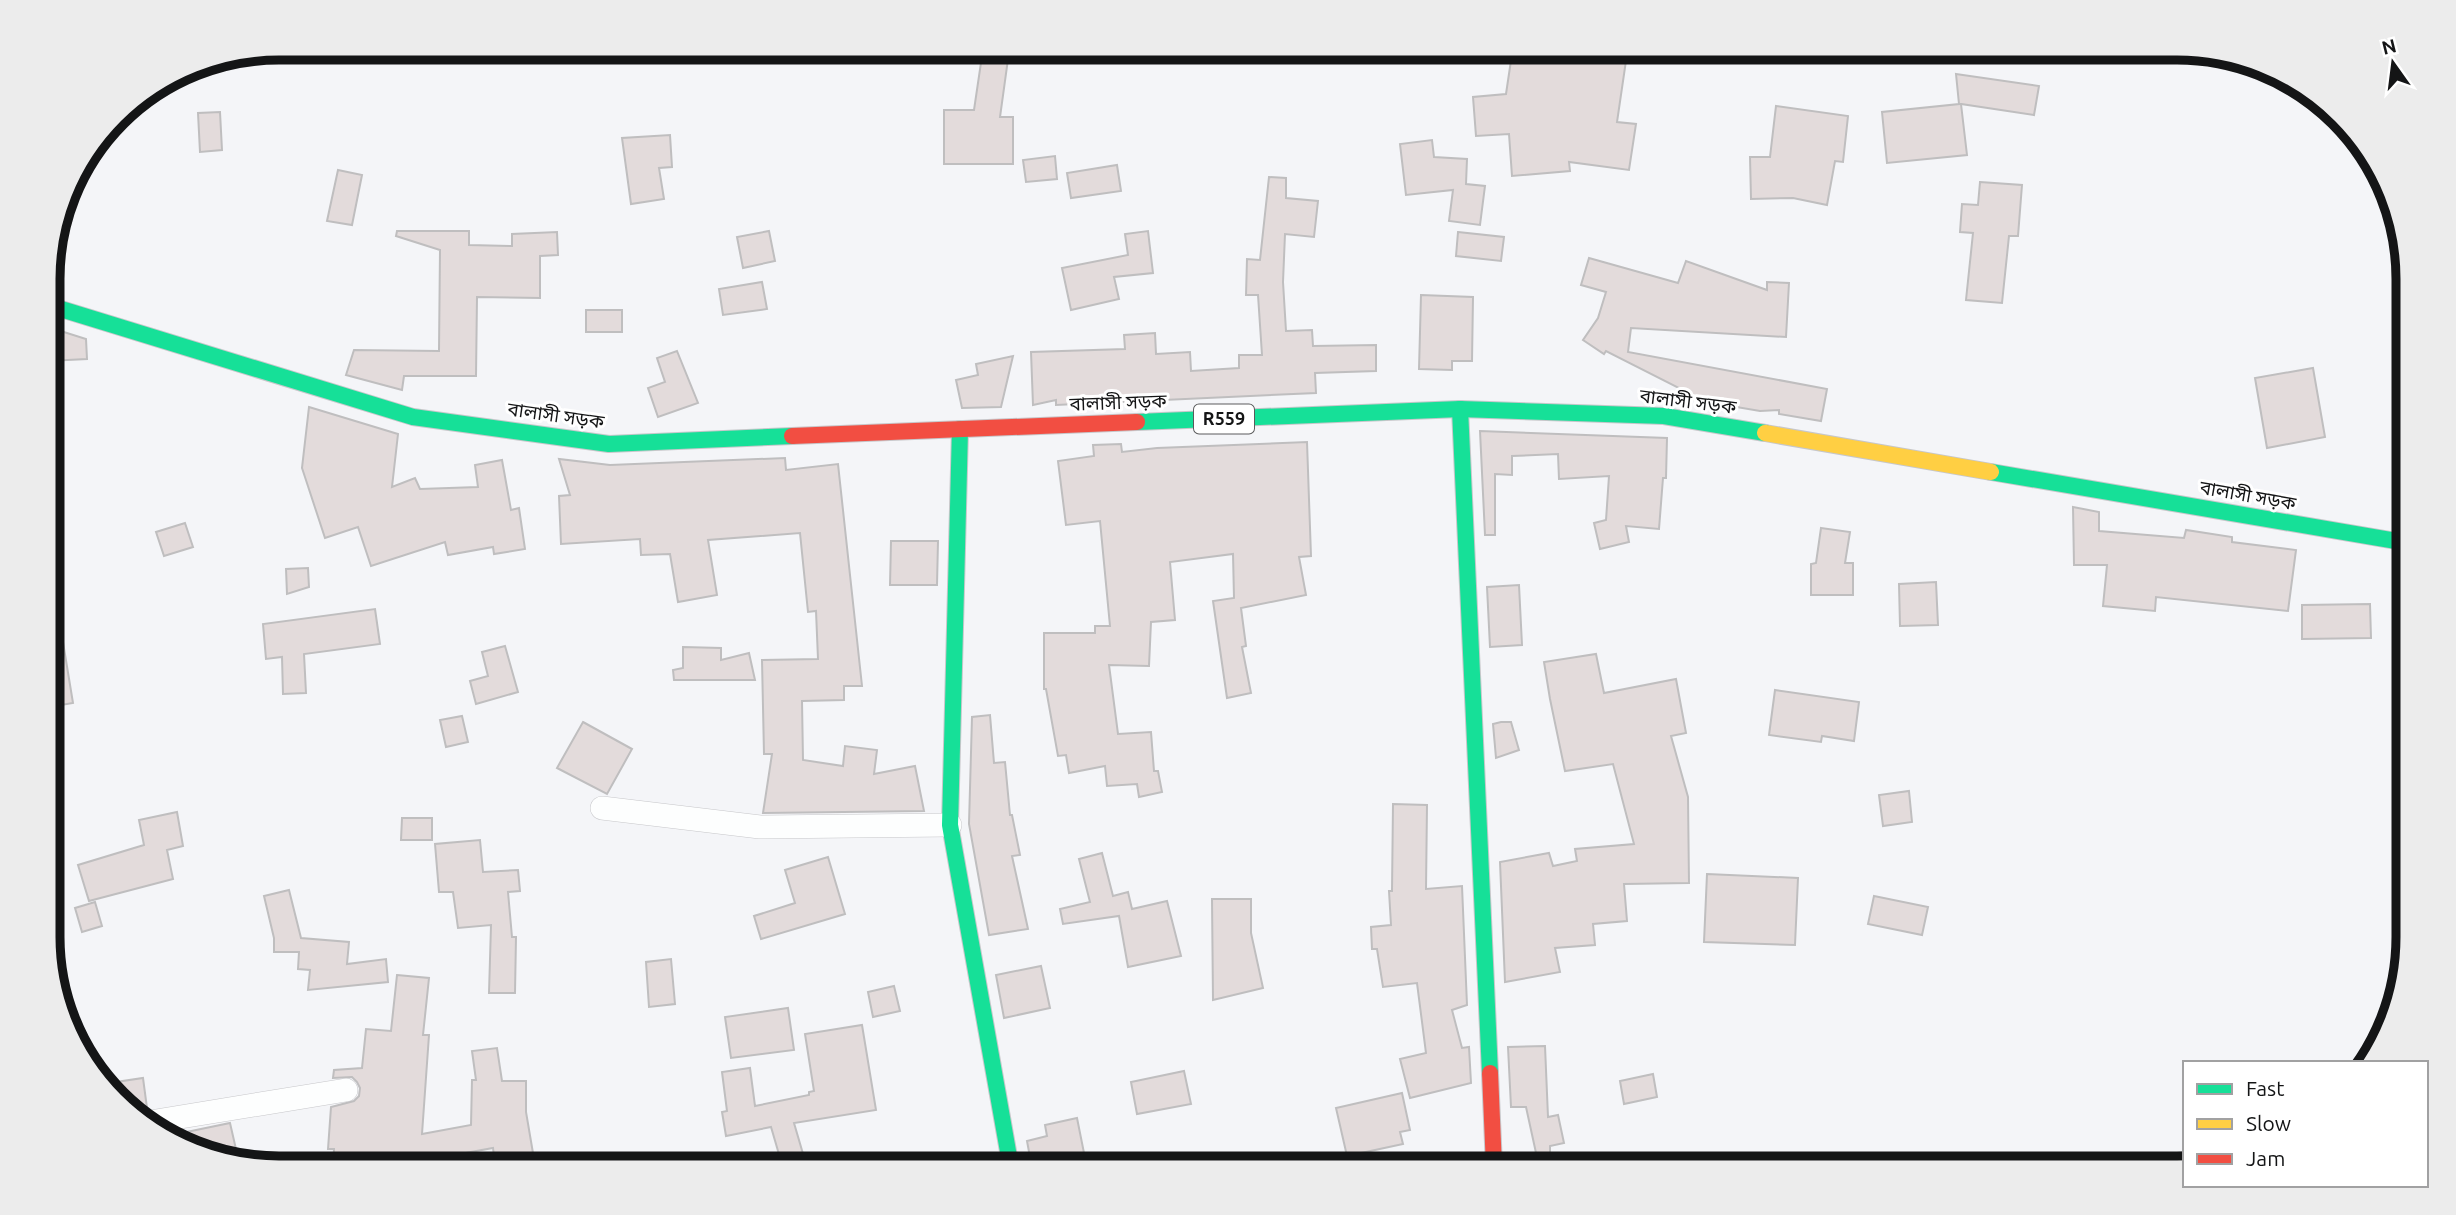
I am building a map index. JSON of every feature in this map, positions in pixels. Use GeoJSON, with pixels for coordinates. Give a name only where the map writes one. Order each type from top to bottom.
{"type":"FeatureCollection","features":[{"type":"Feature","properties":{"kind":"main road","name":"বালাসী সড়ক"},"geometry":{"type":"LineString","coordinates":[[60,309],[413,417],[609,444],[1460,410],[1664,416],[2396,541]]}},
{"type":"Feature","properties":{"kind":"main road"},"geometry":{"type":"LineString","coordinates":[[1460,410],[1493,1155]]}},
{"type":"Feature","properties":{"kind":"main road"},"geometry":{"type":"LineString","coordinates":[[960,429],[950,825],[1009,1156]]}},
{"type":"Feature","properties":{"kind":"street"},"geometry":{"type":"LineString","coordinates":[[603,808],[760,827],[950,825]]}},
{"type":"Feature","properties":{"kind":"street"},"geometry":{"type":"LineString","coordinates":[[160,1120],[346,1090]]}},
{"type":"Feature","properties":{"kind":"building"},"geometry":{"type":"Polygon","coordinates":[[[1511,59],[1626,59],[1617,122],[1636,124],[1629,170],[1569,162],[1570,171],[1512,176],[1509,134],[1476,136],[1473,97],[1506,94],[1511,59]]]}},
{"type":"Feature","properties":{"kind":"building"},"geometry":{"type":"Polygon","coordinates":[[[981,60],[1008,60],[1000,117],[1013,117],[1013,164],[944,164],[944,110],[974,110],[981,60]]]}},
{"type":"Feature","properties":{"kind":"building"},"geometry":{"type":"Polygon","coordinates":[[[1956,74],[2039,86],[2034,115],[1961,104],[1967,155],[1887,163],[1882,112],[1959,104],[1956,74]]]}},
{"type":"Feature","properties":{"kind":"building"},"geometry":{"type":"Polygon","coordinates":[[[1776,106],[1848,116],[1843,162],[1835,161],[1827,205],[1793,198],[1751,199],[1750,157],[1770,157],[1776,106]]]}},
{"type":"Feature","properties":{"kind":"building"},"geometry":{"type":"Polygon","coordinates":[[[220,112],[222,150],[200,152],[198,113],[220,112]]]}},
{"type":"Feature","properties":{"kind":"building"},"geometry":{"type":"Polygon","coordinates":[[[670,135],[672,167],[659,168],[664,199],[631,204],[622,138],[670,135]]]}},
{"type":"Feature","properties":{"kind":"building"},"geometry":{"type":"Polygon","coordinates":[[[1432,140],[1434,157],[1467,159],[1466,184],[1485,186],[1480,225],[1449,221],[1453,190],[1406,195],[1400,144],[1432,140]]]}},
{"type":"Feature","properties":{"kind":"building"},"geometry":{"type":"Polygon","coordinates":[[[1055,156],[1057,179],[1026,182],[1023,160],[1055,156]]]}},
{"type":"Feature","properties":{"kind":"building"},"geometry":{"type":"Polygon","coordinates":[[[1117,165],[1121,191],[1071,198],[1067,173],[1117,165]]]}},
{"type":"Feature","properties":{"kind":"building"},"geometry":{"type":"Polygon","coordinates":[[[338,170],[362,175],[352,225],[327,221],[338,170]]]}},
{"type":"Feature","properties":{"kind":"building"},"geometry":{"type":"Polygon","coordinates":[[[1269,177],[1286,178],[1286,198],[1318,201],[1314,237],[1285,234],[1283,282],[1286,331],[1312,330],[1313,346],[1376,345],[1376,371],[1315,373],[1316,393],[1056,405],[1056,400],[1033,405],[1031,352],[1125,349],[1124,335],[1155,333],[1156,354],[1190,352],[1191,371],[1239,368],[1239,355],[1262,355],[1258,295],[1246,295],[1247,259],[1260,260],[1269,177]]]}},
{"type":"Feature","properties":{"kind":"building"},"geometry":{"type":"Polygon","coordinates":[[[1980,182],[2022,185],[2018,236],[2009,236],[2002,303],[1966,300],[1973,233],[1960,232],[1962,204],[1978,205],[1980,182]]]}},
{"type":"Feature","properties":{"kind":"building"},"geometry":{"type":"Polygon","coordinates":[[[397,231],[469,231],[469,245],[512,246],[512,234],[557,232],[558,255],[540,256],[540,298],[477,297],[476,376],[404,376],[402,390],[346,375],[354,350],[439,351],[440,250],[396,236],[397,231]]]}},
{"type":"Feature","properties":{"kind":"building"},"geometry":{"type":"Polygon","coordinates":[[[769,231],[775,261],[743,268],[737,237],[769,231]]]}},
{"type":"Feature","properties":{"kind":"building"},"geometry":{"type":"Polygon","coordinates":[[[1148,231],[1153,273],[1114,277],[1119,299],[1071,310],[1062,268],[1128,255],[1125,234],[1148,231]]]}},
{"type":"Feature","properties":{"kind":"building"},"geometry":{"type":"Polygon","coordinates":[[[1458,232],[1504,237],[1501,261],[1456,256],[1458,232]]]}},
{"type":"Feature","properties":{"kind":"building"},"geometry":{"type":"Polygon","coordinates":[[[1589,258],[1678,283],[1686,261],[1767,290],[1767,282],[1789,283],[1786,337],[1631,328],[1628,352],[1827,389],[1821,421],[1779,414],[1779,410],[1760,411],[1683,398],[1683,390],[1606,351],[1604,354],[1583,340],[1598,318],[1606,292],[1581,285],[1589,258]]]}},
{"type":"Feature","properties":{"kind":"building"},"geometry":{"type":"Polygon","coordinates":[[[762,282],[767,309],[723,315],[719,289],[762,282]]]}},
{"type":"Feature","properties":{"kind":"building"},"geometry":{"type":"Polygon","coordinates":[[[1421,295],[1473,297],[1472,361],[1452,361],[1452,370],[1419,369],[1421,295]]]}},
{"type":"Feature","properties":{"kind":"building"},"geometry":{"type":"Polygon","coordinates":[[[586,310],[622,310],[622,332],[586,332],[586,310]]]}},
{"type":"Feature","properties":{"kind":"building"},"geometry":{"type":"Polygon","coordinates":[[[60,331],[86,339],[87,359],[60,360],[60,331]]]}},
{"type":"Feature","properties":{"kind":"building"},"geometry":{"type":"Polygon","coordinates":[[[677,351],[698,403],[658,417],[648,388],[665,382],[657,358],[677,351]]]}},
{"type":"Feature","properties":{"kind":"building"},"geometry":{"type":"Polygon","coordinates":[[[1013,356],[1001,407],[962,408],[956,380],[978,375],[976,364],[1013,356]]]}},
{"type":"Feature","properties":{"kind":"building"},"geometry":{"type":"Polygon","coordinates":[[[2313,368],[2325,437],[2267,448],[2255,378],[2313,368]]]}},
{"type":"Feature","properties":{"kind":"building"},"geometry":{"type":"Polygon","coordinates":[[[309,407],[398,434],[392,487],[415,478],[420,489],[478,487],[475,465],[502,460],[511,510],[519,508],[525,549],[494,554],[493,547],[448,555],[445,542],[371,566],[358,527],[325,538],[302,468],[309,407]]]}},
{"type":"Feature","properties":{"kind":"building"},"geometry":{"type":"Polygon","coordinates":[[[1480,431],[1667,438],[1666,478],[1663,478],[1659,529],[1626,526],[1629,542],[1600,549],[1594,523],[1606,520],[1609,476],[1559,479],[1558,454],[1512,456],[1512,475],[1495,474],[1495,535],[1485,535],[1480,431]]]}},
{"type":"Feature","properties":{"kind":"building"},"geometry":{"type":"Polygon","coordinates":[[[1307,442],[1311,556],[1299,557],[1306,595],[1241,608],[1246,646],[1242,647],[1251,693],[1227,698],[1213,601],[1234,598],[1233,554],[1170,562],[1175,620],[1151,622],[1149,666],[1109,665],[1118,734],[1151,732],[1154,771],[1158,771],[1162,792],[1139,797],[1137,784],[1107,786],[1105,766],[1069,773],[1066,755],[1058,756],[1044,689],[1044,633],[1095,633],[1095,626],[1110,626],[1100,521],[1066,525],[1058,461],[1094,456],[1093,445],[1121,444],[1122,452],[1157,448],[1307,442]]]}},
{"type":"Feature","properties":{"kind":"building"},"geometry":{"type":"Polygon","coordinates":[[[785,458],[786,470],[838,464],[862,686],[844,686],[844,700],[802,701],[803,760],[843,766],[845,746],[877,750],[874,774],[915,766],[924,811],[763,813],[772,754],[764,754],[762,660],[818,659],[816,611],[808,612],[800,533],[708,540],[717,595],[678,602],[670,554],[641,555],[640,539],[561,544],[559,496],[570,495],[559,459],[610,465],[785,458]]]}},
{"type":"Feature","properties":{"kind":"building"},"geometry":{"type":"Polygon","coordinates":[[[2073,507],[2099,512],[2099,531],[2184,538],[2186,530],[2232,537],[2232,542],[2296,550],[2288,611],[2156,597],[2155,611],[2103,606],[2107,565],[2074,565],[2073,507]]]}},
{"type":"Feature","properties":{"kind":"building"},"geometry":{"type":"Polygon","coordinates":[[[185,523],[193,547],[164,556],[156,532],[185,523]]]}},
{"type":"Feature","properties":{"kind":"building"},"geometry":{"type":"Polygon","coordinates":[[[1821,528],[1850,532],[1845,563],[1853,563],[1853,595],[1811,595],[1811,564],[1816,563],[1821,528]]]}},
{"type":"Feature","properties":{"kind":"building"},"geometry":{"type":"Polygon","coordinates":[[[891,541],[938,541],[937,585],[890,585],[891,541]]]}},
{"type":"Feature","properties":{"kind":"building"},"geometry":{"type":"Polygon","coordinates":[[[308,568],[309,587],[287,594],[286,569],[308,568]]]}},
{"type":"Feature","properties":{"kind":"building"},"geometry":{"type":"Polygon","coordinates":[[[1936,582],[1938,625],[1900,626],[1899,584],[1936,582]]]}},
{"type":"Feature","properties":{"kind":"building"},"geometry":{"type":"Polygon","coordinates":[[[1519,585],[1522,645],[1490,647],[1487,587],[1519,585]]]}},
{"type":"Feature","properties":{"kind":"building"},"geometry":{"type":"Polygon","coordinates":[[[2370,604],[2371,638],[2302,639],[2302,605],[2370,604]]]}},
{"type":"Feature","properties":{"kind":"building"},"geometry":{"type":"Polygon","coordinates":[[[375,609],[380,644],[304,654],[306,693],[283,694],[282,657],[266,659],[263,624],[375,609]]]}},
{"type":"Feature","properties":{"kind":"building"},"geometry":{"type":"Polygon","coordinates":[[[60,630],[73,703],[60,705],[60,630]]]}},
{"type":"Feature","properties":{"kind":"building"},"geometry":{"type":"Polygon","coordinates":[[[505,646],[518,692],[476,704],[470,681],[488,676],[482,652],[505,646]]]}},
{"type":"Feature","properties":{"kind":"building"},"geometry":{"type":"Polygon","coordinates":[[[683,647],[721,648],[721,660],[749,653],[755,680],[674,680],[673,670],[683,668],[683,647]]]}},
{"type":"Feature","properties":{"kind":"building"},"geometry":{"type":"Polygon","coordinates":[[[1596,654],[1604,693],[1676,679],[1686,733],[1671,736],[1688,797],[1689,883],[1624,884],[1627,921],[1593,924],[1595,945],[1555,948],[1560,972],[1505,982],[1500,862],[1549,853],[1553,866],[1577,861],[1575,849],[1634,844],[1613,764],[1565,771],[1550,699],[1544,662],[1596,654]]]}},
{"type":"Feature","properties":{"kind":"building"},"geometry":{"type":"Polygon","coordinates":[[[1775,690],[1859,702],[1854,741],[1822,736],[1821,742],[1769,735],[1775,690]]]}},
{"type":"Feature","properties":{"kind":"building"},"geometry":{"type":"Polygon","coordinates":[[[990,715],[994,763],[1005,762],[1010,815],[1020,855],[1012,856],[1028,929],[989,935],[969,824],[972,717],[990,715]]]}},
{"type":"Feature","properties":{"kind":"building"},"geometry":{"type":"Polygon","coordinates":[[[462,716],[468,742],[446,747],[440,720],[462,716]]]}},
{"type":"Feature","properties":{"kind":"building"},"geometry":{"type":"Polygon","coordinates":[[[583,722],[632,749],[607,794],[557,768],[583,722]]]}},
{"type":"Feature","properties":{"kind":"building"},"geometry":{"type":"Polygon","coordinates":[[[1511,722],[1519,750],[1496,758],[1493,724],[1511,722]]]}},
{"type":"Feature","properties":{"kind":"building"},"geometry":{"type":"Polygon","coordinates":[[[1909,791],[1912,822],[1883,826],[1879,795],[1909,791]]]}},
{"type":"Feature","properties":{"kind":"building"},"geometry":{"type":"Polygon","coordinates":[[[1393,804],[1427,805],[1426,889],[1462,886],[1467,1005],[1452,1010],[1462,1048],[1469,1047],[1471,1083],[1410,1098],[1400,1059],[1426,1053],[1417,983],[1383,987],[1377,949],[1372,949],[1371,927],[1391,925],[1389,891],[1392,891],[1393,804]]]}},
{"type":"Feature","properties":{"kind":"building"},"geometry":{"type":"Polygon","coordinates":[[[177,812],[183,846],[167,850],[173,879],[89,901],[78,865],[144,845],[139,820],[177,812]]]}},
{"type":"Feature","properties":{"kind":"building"},"geometry":{"type":"Polygon","coordinates":[[[402,818],[432,818],[432,840],[401,840],[402,818]]]}},
{"type":"Feature","properties":{"kind":"building"},"geometry":{"type":"Polygon","coordinates":[[[480,840],[483,872],[518,870],[520,891],[508,892],[512,937],[516,937],[515,993],[489,993],[491,925],[458,928],[453,892],[439,892],[435,844],[480,840]]]}},
{"type":"Feature","properties":{"kind":"building"},"geometry":{"type":"Polygon","coordinates":[[[1102,853],[1113,896],[1128,892],[1132,909],[1167,901],[1181,956],[1128,967],[1119,916],[1063,924],[1060,909],[1090,902],[1079,859],[1102,853]]]}},
{"type":"Feature","properties":{"kind":"building"},"geometry":{"type":"Polygon","coordinates":[[[828,857],[845,914],[761,939],[754,916],[795,903],[785,870],[828,857]]]}},
{"type":"Feature","properties":{"kind":"building"},"geometry":{"type":"Polygon","coordinates":[[[1707,874],[1798,878],[1795,945],[1704,942],[1707,874]]]}},
{"type":"Feature","properties":{"kind":"building"},"geometry":{"type":"Polygon","coordinates":[[[289,890],[301,938],[349,942],[347,964],[386,959],[388,982],[308,990],[310,970],[298,969],[299,952],[274,952],[274,938],[264,896],[289,890]]]}},
{"type":"Feature","properties":{"kind":"building"},"geometry":{"type":"Polygon","coordinates":[[[1874,896],[1928,907],[1922,935],[1868,924],[1874,896]]]}},
{"type":"Feature","properties":{"kind":"building"},"geometry":{"type":"Polygon","coordinates":[[[1212,899],[1251,899],[1251,933],[1263,988],[1213,1000],[1212,899]]]}},
{"type":"Feature","properties":{"kind":"building"},"geometry":{"type":"Polygon","coordinates":[[[95,902],[102,926],[82,932],[75,908],[95,902]]]}},
{"type":"Feature","properties":{"kind":"building"},"geometry":{"type":"Polygon","coordinates":[[[671,959],[675,1004],[649,1007],[646,962],[671,959]]]}},
{"type":"Feature","properties":{"kind":"building"},"geometry":{"type":"Polygon","coordinates":[[[1041,966],[1050,1008],[1004,1018],[996,975],[1041,966]]]}},
{"type":"Feature","properties":{"kind":"building"},"geometry":{"type":"Polygon","coordinates":[[[397,975],[429,978],[423,1035],[429,1035],[422,1134],[471,1125],[472,1080],[476,1080],[472,1051],[497,1048],[502,1081],[526,1081],[526,1112],[533,1156],[494,1156],[493,1148],[449,1156],[334,1156],[334,1149],[328,1149],[331,1107],[354,1101],[359,1096],[360,1088],[352,1077],[333,1078],[334,1070],[362,1068],[366,1029],[391,1031],[397,975]]]}},
{"type":"Feature","properties":{"kind":"building"},"geometry":{"type":"Polygon","coordinates":[[[894,986],[900,1011],[873,1017],[868,992],[894,986]]]}},
{"type":"Feature","properties":{"kind":"building"},"geometry":{"type":"Polygon","coordinates":[[[788,1008],[794,1050],[731,1058],[725,1017],[788,1008]]]}},
{"type":"Feature","properties":{"kind":"building"},"geometry":{"type":"Polygon","coordinates":[[[862,1025],[876,1110],[794,1123],[804,1156],[779,1156],[771,1127],[726,1136],[722,1112],[727,1111],[722,1072],[750,1068],[755,1106],[809,1095],[809,1092],[814,1091],[805,1034],[862,1025]]]}},
{"type":"Feature","properties":{"kind":"building"},"geometry":{"type":"Polygon","coordinates":[[[1545,1046],[1548,1117],[1558,1115],[1564,1143],[1550,1146],[1550,1155],[1537,1155],[1526,1107],[1511,1107],[1508,1047],[1545,1046]]]}},
{"type":"Feature","properties":{"kind":"building"},"geometry":{"type":"Polygon","coordinates":[[[1184,1071],[1191,1104],[1137,1114],[1131,1082],[1184,1071]]]}},
{"type":"Feature","properties":{"kind":"building"},"geometry":{"type":"Polygon","coordinates":[[[1653,1074],[1657,1097],[1624,1104],[1620,1081],[1653,1074]]]}},
{"type":"Feature","properties":{"kind":"building"},"geometry":{"type":"Polygon","coordinates":[[[143,1078],[147,1108],[145,1109],[134,1101],[115,1082],[143,1078]]]}},
{"type":"Feature","properties":{"kind":"building"},"geometry":{"type":"Polygon","coordinates":[[[1402,1093],[1410,1130],[1400,1132],[1403,1144],[1347,1155],[1336,1108],[1402,1093]]]}},
{"type":"Feature","properties":{"kind":"building"},"geometry":{"type":"Polygon","coordinates":[[[1077,1118],[1085,1156],[1030,1156],[1027,1141],[1047,1136],[1045,1125],[1077,1118]]]}},
{"type":"Feature","properties":{"kind":"building"},"geometry":{"type":"Polygon","coordinates":[[[230,1123],[236,1151],[208,1144],[182,1133],[230,1123]]]}},
{"type":"Feature","properties":{"kind":"traffic: fast"},"geometry":{"type":"LineString","coordinates":[[60,309],[413,417],[609,444],[792,436]]}},
{"type":"Feature","properties":{"kind":"traffic: fast"},"geometry":{"type":"LineString","coordinates":[[1460,409],[1490,1073]]}},
{"type":"Feature","properties":{"kind":"traffic: fast"},"geometry":{"type":"LineString","coordinates":[[1137,422],[1460,409],[1664,416],[1765,433]]}},
{"type":"Feature","properties":{"kind":"traffic: fast"},"geometry":{"type":"LineString","coordinates":[[960,429],[950,825],[1009,1156]]}},
{"type":"Feature","properties":{"kind":"traffic: fast"},"geometry":{"type":"LineString","coordinates":[[1991,472],[2396,541]]}},
{"type":"Feature","properties":{"kind":"traffic: slow"},"geometry":{"type":"LineString","coordinates":[[1765,433],[1991,472]]}},
{"type":"Feature","properties":{"kind":"traffic: jam"},"geometry":{"type":"LineString","coordinates":[[792,436],[1137,422]]}},
{"type":"Feature","properties":{"kind":"traffic: jam"},"geometry":{"type":"LineString","coordinates":[[1490,1073],[1494,1155]]}}]}
